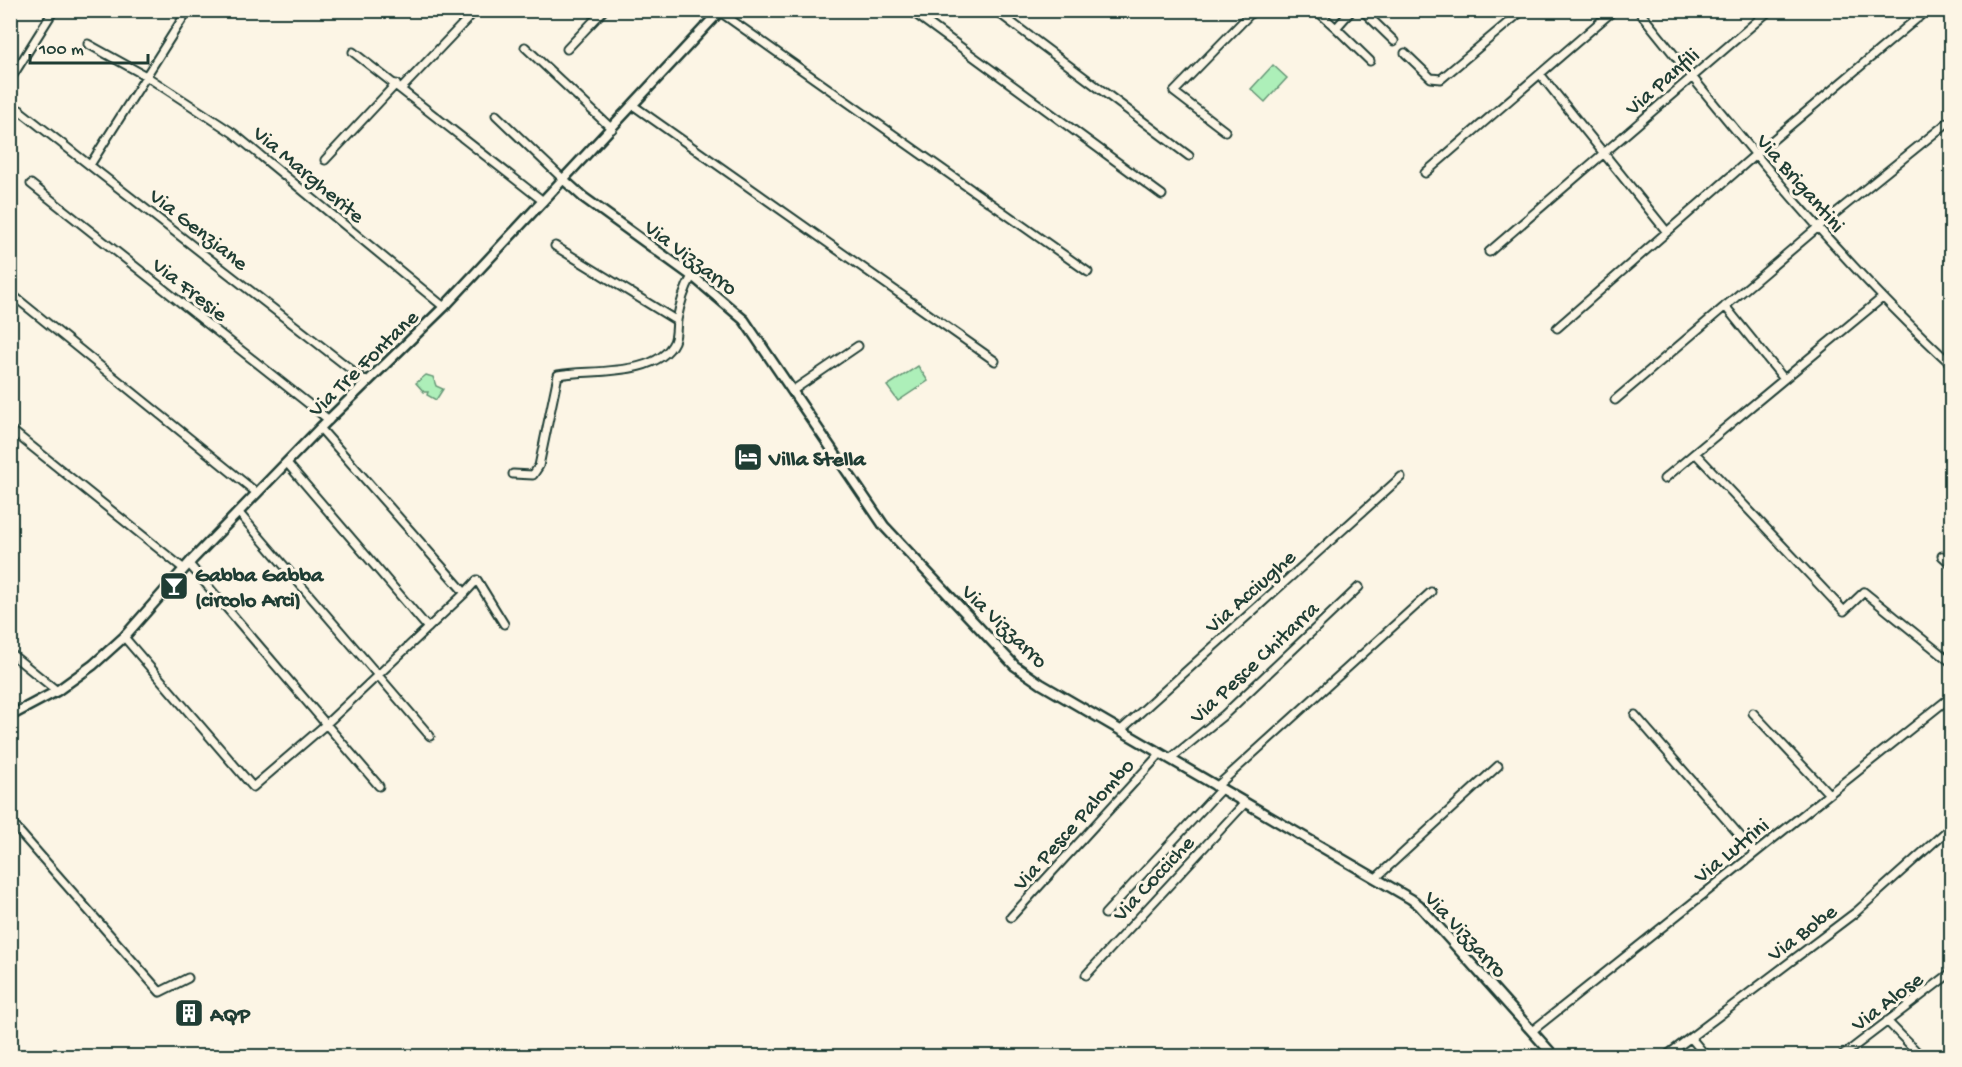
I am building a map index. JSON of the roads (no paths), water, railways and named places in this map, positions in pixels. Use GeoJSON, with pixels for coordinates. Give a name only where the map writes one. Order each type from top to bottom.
{"type":"FeatureCollection","features":[{"type":"Feature","properties":{"kind":"street"},"geometry":{"type":"LineString","coordinates":[[10,80],[54,10]]}},
{"type":"Feature","properties":{"kind":"street"},"geometry":{"type":"LineString","coordinates":[[90,165],[188,10]]}},
{"type":"Feature","properties":{"kind":"street"},"geometry":{"type":"LineString","coordinates":[[325,160],[476,10]]}},
{"type":"Feature","properties":{"kind":"street"},"geometry":{"type":"LineString","coordinates":[[567,49],[604,10]]}},
{"type":"Feature","properties":{"kind":"street"},"geometry":{"type":"LineString","coordinates":[[910,10],[1162,195]]}},
{"type":"Feature","properties":{"kind":"street"},"geometry":{"type":"LineString","coordinates":[[995,10],[1189,156]]}},
{"type":"Feature","properties":{"kind":"street"},"geometry":{"type":"LineString","coordinates":[[1225,131],[1174,92],[1254,10]]}},
{"type":"Feature","properties":{"kind":"street"},"geometry":{"type":"LineString","coordinates":[[1316,10],[1370,61]]}},
{"type":"Feature","properties":{"kind":"street"},"geometry":{"type":"LineString","coordinates":[[1336,28],[1352,10]]}},
{"type":"Feature","properties":{"kind":"street"},"geometry":{"type":"LineString","coordinates":[[1362,10],[1394,41]]}},
{"type":"Feature","properties":{"kind":"street"},"geometry":{"type":"LineString","coordinates":[[1405,53],[1431,78],[1441,79],[1523,10]]}},
{"type":"Feature","properties":{"kind":"street"},"geometry":{"type":"LineString","coordinates":[[1425,173],[1614,10]]}},
{"type":"Feature","properties":{"kind":"street","name":"Via Brigantini"},"geometry":{"type":"LineString","coordinates":[[1638,10],[1817,228],[1882,298],[1952,365]]}},
{"type":"Feature","properties":{"kind":"street","name":"Via Panfili"},"geometry":{"type":"LineString","coordinates":[[1489,252],[1770,10]]}},
{"type":"Feature","properties":{"kind":"street"},"geometry":{"type":"LineString","coordinates":[[1910,10],[1918,18]]}},
{"type":"Feature","properties":{"kind":"street"},"geometry":{"type":"LineString","coordinates":[[1557,328],[1755,155],[1927,10]]}},
{"type":"Feature","properties":{"kind":"street"},"geometry":{"type":"LineString","coordinates":[[720,11],[1088,272]]}},
{"type":"Feature","properties":{"kind":"street","name":"Via Tre Fontane"},"geometry":{"type":"LineString","coordinates":[[10,716],[57,691],[93,665],[124,637],[186,566],[320,428],[444,307],[634,106],[720,11]]}},
{"type":"Feature","properties":{"kind":"street","name":"Via Margherite"},"geometry":{"type":"LineString","coordinates":[[88,44],[146,76],[233,132],[444,307]]}},
{"type":"Feature","properties":{"kind":"street"},"geometry":{"type":"LineString","coordinates":[[525,47],[612,129]]}},
{"type":"Feature","properties":{"kind":"street"},"geometry":{"type":"LineString","coordinates":[[352,51],[543,201]]}},
{"type":"Feature","properties":{"kind":"street"},"geometry":{"type":"LineString","coordinates":[[1540,74],[1666,232]]}},
{"type":"Feature","properties":{"kind":"street","name":"Via Genziane"},"geometry":{"type":"LineString","coordinates":[[10,103],[367,382]]}},
{"type":"Feature","properties":{"kind":"street"},"geometry":{"type":"LineString","coordinates":[[634,106],[995,361]]}},
{"type":"Feature","properties":{"kind":"street"},"geometry":{"type":"LineString","coordinates":[[10,120],[20,110]]}},
{"type":"Feature","properties":{"kind":"street"},"geometry":{"type":"LineString","coordinates":[[496,116],[563,180]]}},
{"type":"Feature","properties":{"kind":"street"},"geometry":{"type":"LineString","coordinates":[[1615,400],[1817,228],[1952,119]]}},
{"type":"Feature","properties":{"kind":"street","name":"Via Vizzarro"},"geometry":{"type":"LineString","coordinates":[[563,180],[692,276],[749,325],[884,526],[1015,666],[1026,675],[1219,788],[1377,877],[1419,905],[1554,1056]]}},
{"type":"Feature","properties":{"kind":"street","name":"Via Fresie"},"geometry":{"type":"LineString","coordinates":[[32,184],[329,420]]}},
{"type":"Feature","properties":{"kind":"street"},"geometry":{"type":"LineString","coordinates":[[555,246],[677,321]]}},
{"type":"Feature","properties":{"kind":"street"},"geometry":{"type":"LineString","coordinates":[[513,474],[533,475],[539,465],[558,375],[633,369],[652,361],[673,345],[684,290],[692,276]]}},
{"type":"Feature","properties":{"kind":"street"},"geometry":{"type":"LineString","coordinates":[[10,293],[257,493]]}},
{"type":"Feature","properties":{"kind":"street"},"geometry":{"type":"LineString","coordinates":[[1664,479],[1882,298]]}},
{"type":"Feature","properties":{"kind":"street"},"geometry":{"type":"LineString","coordinates":[[1725,306],[1784,379]]}},
{"type":"Feature","properties":{"kind":"street"},"geometry":{"type":"LineString","coordinates":[[792,391],[858,346]]}},
{"type":"Feature","properties":{"kind":"street"},"geometry":{"type":"LineString","coordinates":[[320,428],[465,593]]}},
{"type":"Feature","properties":{"kind":"street"},"geometry":{"type":"LineString","coordinates":[[10,429],[186,566],[379,786]]}},
{"type":"Feature","properties":{"kind":"street"},"geometry":{"type":"LineString","coordinates":[[1695,453],[1844,610],[1864,592],[1952,663]]}},
{"type":"Feature","properties":{"kind":"street"},"geometry":{"type":"LineString","coordinates":[[287,463],[428,628]]}},
{"type":"Feature","properties":{"kind":"street","name":"Via Acciughe"},"geometry":{"type":"LineString","coordinates":[[1120,730],[1401,477]]}},
{"type":"Feature","properties":{"kind":"street"},"geometry":{"type":"LineString","coordinates":[[239,513],[430,736]]}},
{"type":"Feature","properties":{"kind":"street"},"geometry":{"type":"LineString","coordinates":[[1942,556],[1952,565]]}},
{"type":"Feature","properties":{"kind":"street"},"geometry":{"type":"LineString","coordinates":[[124,637],[253,787],[324,726],[477,580],[504,624]]}},
{"type":"Feature","properties":{"kind":"street","name":"Via Pesce Chitarra"},"geometry":{"type":"LineString","coordinates":[[1170,759],[1224,715],[1359,587]]}},
{"type":"Feature","properties":{"kind":"street"},"geometry":{"type":"LineString","coordinates":[[1105,914],[1219,788],[1431,592]]}},
{"type":"Feature","properties":{"kind":"street"},"geometry":{"type":"LineString","coordinates":[[10,653],[57,691]]}},
{"type":"Feature","properties":{"kind":"street","name":"Via Lutrini"},"geometry":{"type":"LineString","coordinates":[[1532,1031],[1952,696]]}},
{"type":"Feature","properties":{"kind":"street"},"geometry":{"type":"LineString","coordinates":[[1753,713],[1829,794]]}},
{"type":"Feature","properties":{"kind":"street"},"geometry":{"type":"LineString","coordinates":[[1635,715],[1755,853]]}},
{"type":"Feature","properties":{"kind":"street","name":"Via Pesce Palombo"},"geometry":{"type":"LineString","coordinates":[[1011,917],[1160,753]]}},
{"type":"Feature","properties":{"kind":"street"},"geometry":{"type":"LineString","coordinates":[[1377,877],[1498,766]]}},
{"type":"Feature","properties":{"kind":"street","name":"Via Cocciche"},"geometry":{"type":"LineString","coordinates":[[1086,975],[1245,803]]}},
{"type":"Feature","properties":{"kind":"street"},"geometry":{"type":"LineString","coordinates":[[10,821],[160,992],[188,978]]}},
{"type":"Feature","properties":{"kind":"street","name":"Via Bobe"},"geometry":{"type":"LineString","coordinates":[[1666,1056],[1856,912],[1952,826]]}},
{"type":"Feature","properties":{"kind":"street","name":"Via Alose"},"geometry":{"type":"LineString","coordinates":[[1842,1056],[1952,972]]}},
{"type":"Feature","properties":{"kind":"street"},"geometry":{"type":"LineString","coordinates":[[1887,1021],[1921,1056]]}},
{"type":"Feature","properties":{"kind":"street"},"geometry":{"type":"LineString","coordinates":[[1691,1038],[1706,1056]]}},
{"type":"Feature","properties":{"kind":"place","name":"Villa Stella"},"geometry":{"type":"Point","coordinates":[748,457]}},
{"type":"Feature","properties":{"kind":"place","name":"Gabba Gabba (circolo Arci)"},"geometry":{"type":"Point","coordinates":[174,586]}},
{"type":"Feature","properties":{"kind":"place","name":"AQP"},"geometry":{"type":"Point","coordinates":[189,1013]}}]}
